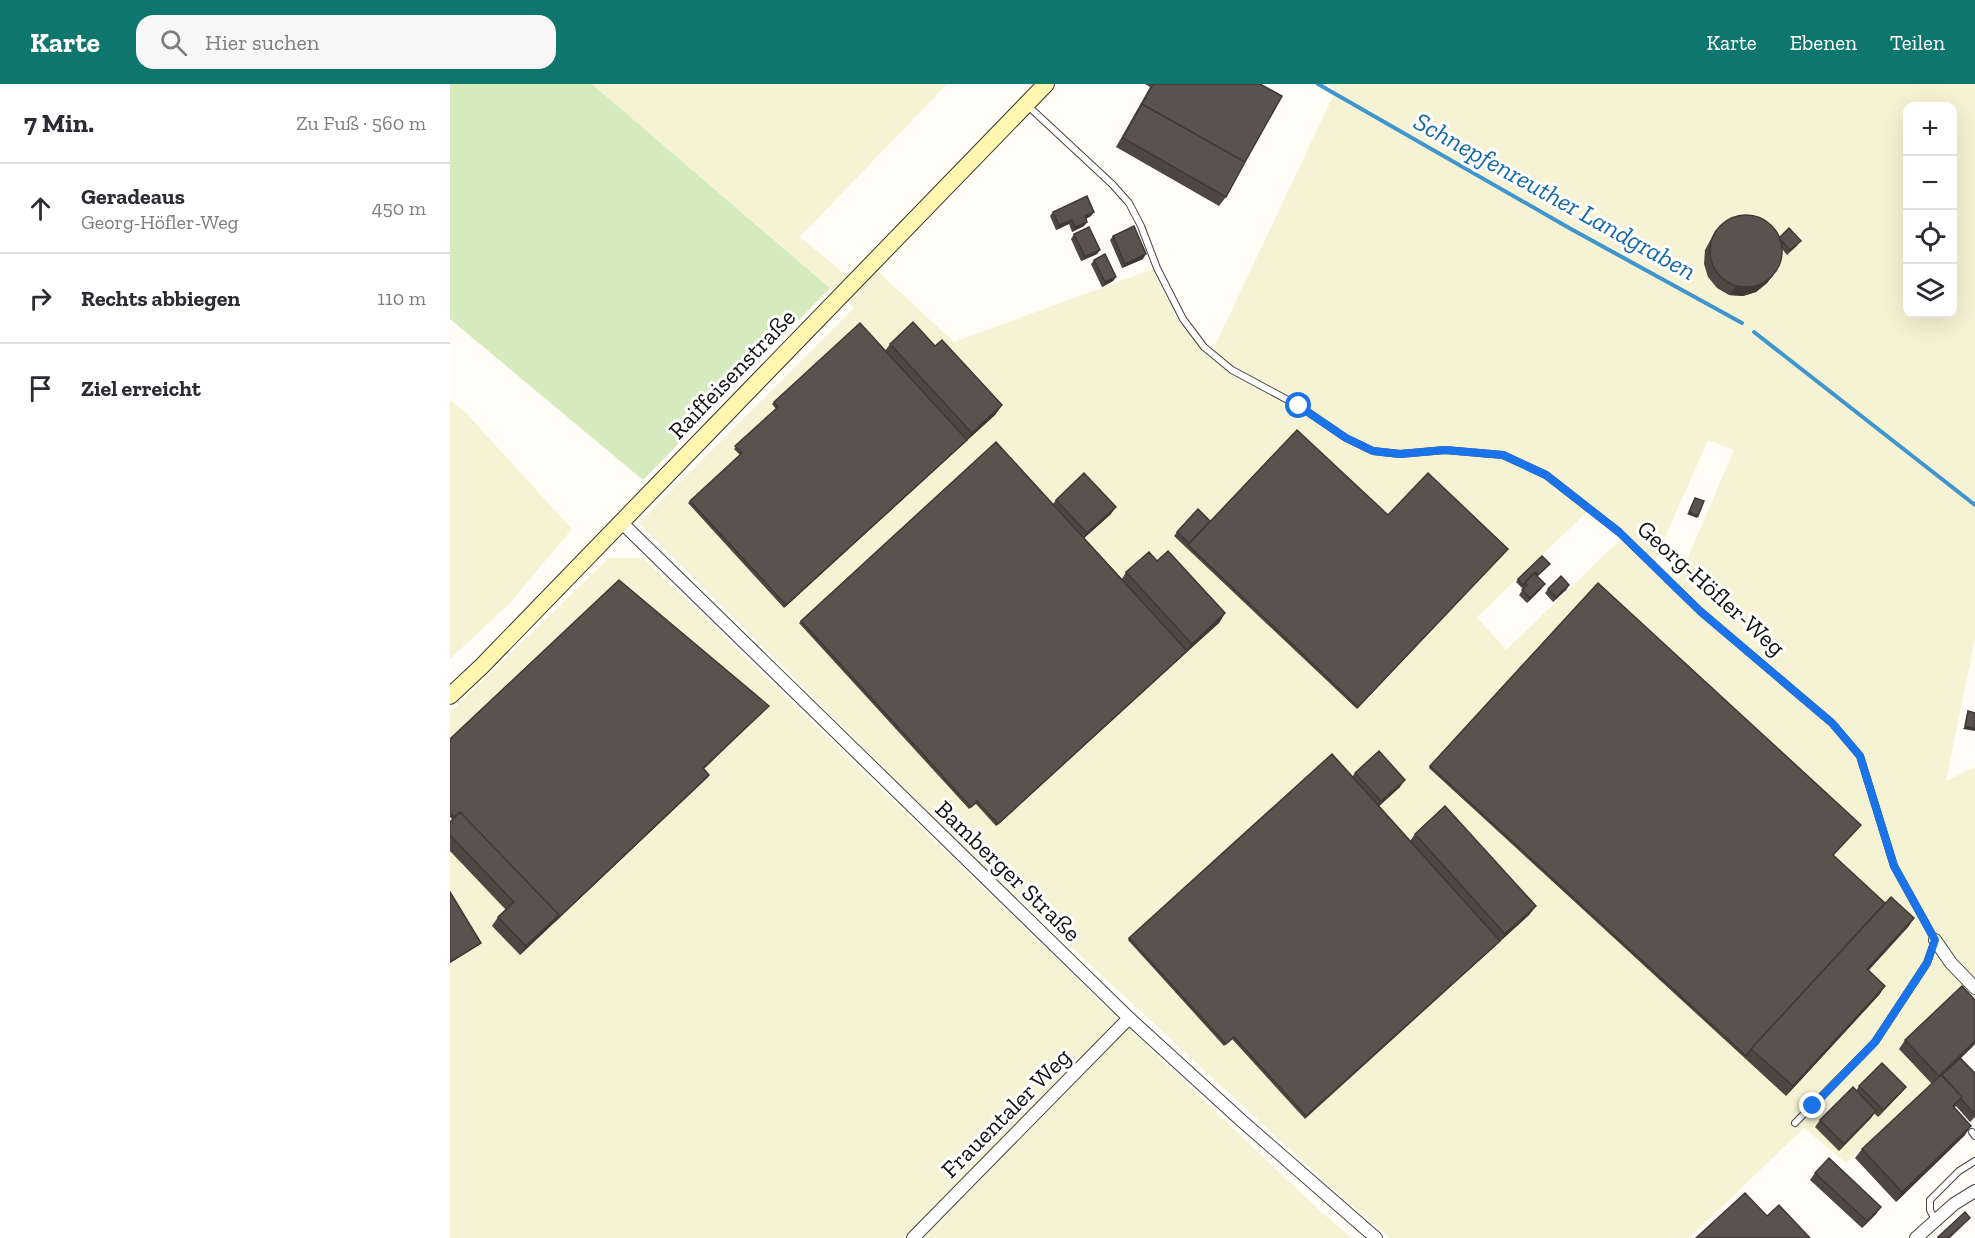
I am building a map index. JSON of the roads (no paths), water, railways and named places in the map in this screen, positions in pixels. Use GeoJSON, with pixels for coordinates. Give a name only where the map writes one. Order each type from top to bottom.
{"type":"FeatureCollection","features":[{"type":"Feature","properties":{"kind":"street","name":"Raiffeisenstraße"},"geometry":{"type":"LineString","coordinates":[[450,696],[1046,84]]}},
{"type":"Feature","properties":{"kind":"street","name":"Bamberger Straße"},"geometry":{"type":"LineString","coordinates":[[621,522],[1129,1018],[1242,1122],[1376,1238]]}},
{"type":"Feature","properties":{"kind":"street","name":"Georg-Höfler-Weg"},"geometry":{"type":"LineString","coordinates":[[1935,940],[1951,963],[1975,988]]}},
{"type":"Feature","properties":{"kind":"street","name":"Frauentaler Weg"},"geometry":{"type":"LineString","coordinates":[[913,1238],[1129,1018]]}},
{"type":"Feature","properties":{"kind":"street"},"geometry":{"type":"LineString","coordinates":[[1916,1238],[1954,1204],[1975,1191]]}},
{"type":"Feature","properties":{"kind":"lane","name":"Georg-Höfler-Weg"},"geometry":{"type":"LineString","coordinates":[[1026,105],[1129,202],[1157,268],[1183,319],[1204,347],[1232,370],[1299,406],[1346,438],[1373,451],[1400,454],[1445,450],[1503,455],[1546,475],[1619,532],[1700,611],[1832,723],[1860,756],[1894,866],[1935,940]]}},
{"type":"Feature","properties":{"kind":"lane"},"geometry":{"type":"LineString","coordinates":[[1795,1123],[1875,1042],[1927,963],[1935,940]]}},
{"type":"Feature","properties":{"kind":"lane"},"geometry":{"type":"LineString","coordinates":[[1935,1221],[1930,1210],[1930,1200],[1959,1171],[1975,1161]]}},
{"type":"Feature","properties":{"kind":"waterway","name":"Schnepfenreuther Landgraben"},"geometry":{"type":"LineString","coordinates":[[1318,84],[1571,229],[1742,323]]}},
{"type":"Feature","properties":{"kind":"waterway","name":"Schnepfenreuther Landgraben"},"geometry":{"type":"LineString","coordinates":[[1754,332],[1975,505]]}}]}
